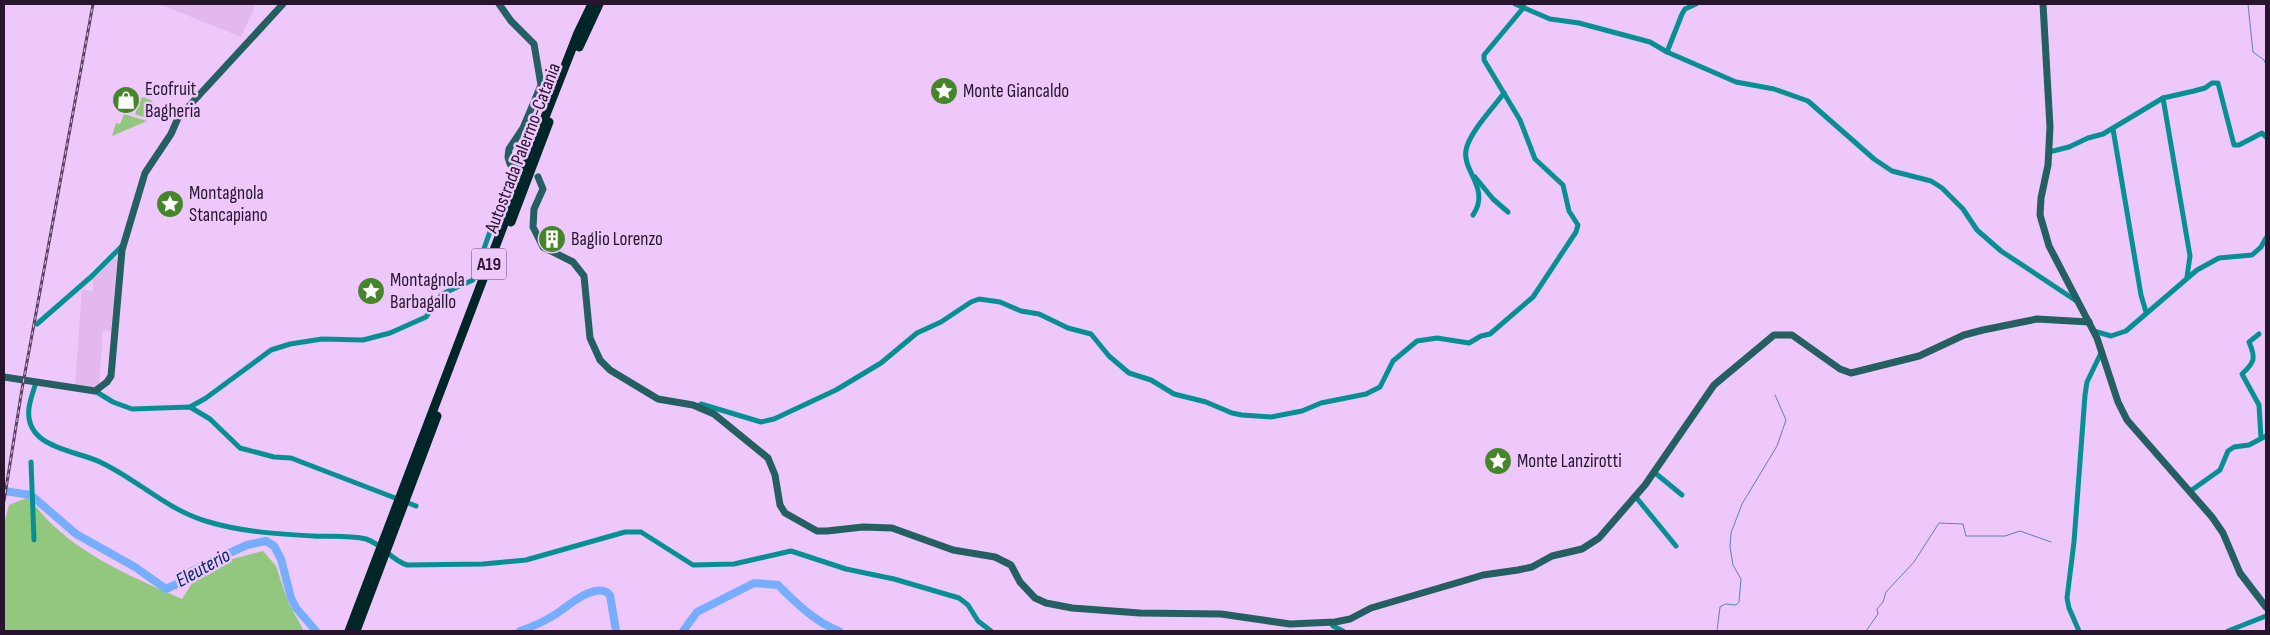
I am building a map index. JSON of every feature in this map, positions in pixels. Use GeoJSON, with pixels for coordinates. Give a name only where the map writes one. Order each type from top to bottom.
{"type":"FeatureCollection","features":[{"type":"Feature","properties":{"kind":"highway","name":"Autostrada Palermo-Catania"},"geometry":{"type":"LineString","coordinates":[[392,527],[531,153],[578,33],[592,4]]}},
{"type":"Feature","properties":{"kind":"highway","name":"Autostrada Palermo-Catania"},"geometry":{"type":"LineString","coordinates":[[392,527],[556,104],[599,4]]}},
{"type":"Feature","properties":{"kind":"highway","name":"A19"},"geometry":{"type":"LineString","coordinates":[[349,631],[392,527]]}},
{"type":"Feature","properties":{"kind":"highway","name":"A19"},"geometry":{"type":"LineString","coordinates":[[356,631],[392,527]]}},
{"type":"Feature","properties":{"kind":"street"},"geometry":{"type":"LineString","coordinates":[[95,391],[108,382],[111,376],[124,244],[146,173],[171,134],[178,118],[283,4]]}},
{"type":"Feature","properties":{"kind":"street"},"geometry":{"type":"LineString","coordinates":[[4,377],[95,391],[112,402],[132,409],[190,407],[206,398],[243,368],[271,350],[290,344],[322,339],[371,339],[402,329],[426,317],[442,294],[473,280],[515,167],[508,157],[509,150],[523,128],[541,85],[534,44],[511,21],[499,4]]}},
{"type":"Feature","properties":{"kind":"street"},"geometry":{"type":"LineString","coordinates":[[1515,4],[1550,18],[1579,23],[1650,42],[1667,52],[1736,82],[1774,89],[1808,101],[1874,159],[1892,171],[1931,181],[1942,188],[1963,209],[1977,230],[2001,251],[2079,302]]}},
{"type":"Feature","properties":{"kind":"street"},"geometry":{"type":"LineString","coordinates":[[1667,52],[1685,9],[1696,4]]}},
{"type":"Feature","properties":{"kind":"street"},"geometry":{"type":"LineString","coordinates":[[2043,4],[2050,127],[2048,165],[2039,207],[2049,246],[2094,331],[2118,402],[2127,420],[2212,517],[2223,533],[2240,573],[2266,607]]}},
{"type":"Feature","properties":{"kind":"street"},"geometry":{"type":"LineString","coordinates":[[698,406],[702,404],[710,405],[740,417],[761,422],[774,419],[836,390],[881,363],[918,332],[940,322],[979,299],[994,301],[1021,311],[1039,314],[1068,328],[1091,334],[1109,356],[1129,373],[1151,380],[1174,394],[1206,402],[1232,414],[1271,417],[1302,411],[1321,403],[1354,397],[1376,390],[1386,377],[1393,361],[1417,341],[1437,338],[1469,343],[1481,336],[1490,334],[1533,297],[1576,232],[1578,225],[1569,211],[1563,186],[1535,159],[1520,120],[1484,60],[1484,55],[1524,7]]}},
{"type":"Feature","properties":{"kind":"street"},"geometry":{"type":"LineString","coordinates":[[2049,152],[2069,148],[2078,142],[2113,129],[2163,98],[2218,83],[2234,145],[2239,145],[2262,133],[2266,137]]}},
{"type":"Feature","properties":{"kind":"street"},"geometry":{"type":"LineString","coordinates":[[1474,215],[1480,202],[1479,192],[1465,156],[1466,148],[1471,135],[1504,93]]}},
{"type":"Feature","properties":{"kind":"street"},"geometry":{"type":"LineString","coordinates":[[2163,98],[2190,256],[2187,277]]}},
{"type":"Feature","properties":{"kind":"street"},"geometry":{"type":"LineString","coordinates":[[2113,129],[2141,295],[2146,312]]}},
{"type":"Feature","properties":{"kind":"street"},"geometry":{"type":"LineString","coordinates":[[1473,175],[1487,192],[1508,212]]}},
{"type":"Feature","properties":{"kind":"street"},"geometry":{"type":"LineString","coordinates":[[538,177],[543,189],[534,209],[533,227],[542,247],[573,262],[584,276],[590,338],[600,360],[610,370],[658,400],[698,406],[714,414],[768,458],[775,475],[780,505],[785,513],[816,531],[827,532],[863,526],[892,528],[953,550],[996,557],[1011,565],[1020,582],[1035,598],[1058,605],[1140,613],[1221,614],[1290,624],[1330,622],[1350,619],[1371,608],[1481,575],[1532,567],[1552,556],[1582,549],[1599,538],[1635,496],[1654,472],[1714,385],[1774,335],[1792,335],[1840,369],[1851,373],[1919,356],[1964,335],[1983,330],[2037,319],[2089,322]]}},
{"type":"Feature","properties":{"kind":"street"},"geometry":{"type":"LineString","coordinates":[[2094,331],[2102,335],[2117,335],[2126,331],[2187,277],[2218,258],[2252,255],[2262,247],[2266,238]]}},
{"type":"Feature","properties":{"kind":"street"},"geometry":{"type":"LineString","coordinates":[[38,324],[92,276],[124,244]]}},
{"type":"Feature","properties":{"kind":"street"},"geometry":{"type":"LineString","coordinates":[[2190,492],[2220,470],[2228,451],[2234,446],[2249,445],[2263,437],[2259,405],[2242,374],[2251,366],[2254,355],[2249,342],[2259,334]]}},
{"type":"Feature","properties":{"kind":"street"},"geometry":{"type":"LineString","coordinates":[[2080,631],[2069,608],[2067,598],[2074,542],[2085,395],[2087,382],[2102,353]]}},
{"type":"Feature","properties":{"kind":"street"},"geometry":{"type":"LineString","coordinates":[[36,382],[29,407],[29,416],[31,426],[42,440],[53,447],[102,462],[180,511],[208,522],[248,530],[308,536],[351,536],[368,540],[398,562],[407,565],[483,564],[526,560],[625,532],[641,532],[693,565],[734,564],[791,552],[846,569],[894,579],[959,598],[968,605],[978,621],[991,631]]}},
{"type":"Feature","properties":{"kind":"street"},"geometry":{"type":"LineString","coordinates":[[190,407],[210,419],[240,448],[274,457],[291,458],[388,497],[416,506]]}},
{"type":"Feature","properties":{"kind":"street"},"geometry":{"type":"LineString","coordinates":[[31,462],[34,540]]}},
{"type":"Feature","properties":{"kind":"street"},"geometry":{"type":"LineString","coordinates":[[1654,472],[1682,495]]}},
{"type":"Feature","properties":{"kind":"street"},"geometry":{"type":"LineString","coordinates":[[1635,496],[1676,546]]}},
{"type":"Feature","properties":{"kind":"street"},"geometry":{"type":"LineString","coordinates":[[2228,631],[2266,616]]}},
{"type":"Feature","properties":{"kind":"street"},"geometry":{"type":"LineString","coordinates":[[1330,622],[1333,626],[1343,631]]}},
{"type":"Feature","properties":{"kind":"shaded area"},"geometry":{"type":"Polygon","coordinates":[[[159,4],[249,4],[255,6],[241,37],[159,4]]]}},
{"type":"Feature","properties":{"kind":"shaded area"},"geometry":{"type":"Polygon","coordinates":[[[114,257],[117,260],[111,331],[103,330],[99,386],[95,389],[75,387],[82,289],[93,292],[93,279],[114,257]]]}},
{"type":"Feature","properties":{"kind":"green space"},"geometry":{"type":"Polygon","coordinates":[[[142,97],[151,100],[156,107],[155,112],[148,117],[135,114],[142,97]]]}},
{"type":"Feature","properties":{"kind":"green space"},"geometry":{"type":"Polygon","coordinates":[[[124,114],[147,121],[112,136],[116,123],[120,124],[124,114]]]}},
{"type":"Feature","properties":{"kind":"green space"},"geometry":{"type":"Polygon","coordinates":[[[29,497],[43,515],[78,545],[118,570],[182,599],[196,577],[225,561],[263,551],[276,566],[288,602],[304,631],[4,631],[4,525],[9,505],[29,497]]]}},
{"type":"Feature","properties":{"kind":"waterway"},"geometry":{"type":"LineString","coordinates":[[2248,4],[2253,52],[2264,60],[2266,65]]}},
{"type":"Feature","properties":{"kind":"waterway"},"geometry":{"type":"LineString","coordinates":[[1717,631],[1720,607],[1725,604],[1736,605],[1739,602],[1741,579],[1733,565],[1730,547],[1731,533],[1742,504],[1777,446],[1786,420],[1775,395]]}},
{"type":"Feature","properties":{"kind":"waterway","name":"Eleuterio"},"geometry":{"type":"LineString","coordinates":[[4,491],[31,495],[76,534],[135,567],[166,589],[179,583],[190,572],[214,560],[247,545],[266,541],[274,546],[281,559],[291,598],[296,608],[316,631]]}},
{"type":"Feature","properties":{"kind":"waterway"},"geometry":{"type":"LineString","coordinates":[[1866,631],[1878,614],[1877,609],[1883,602],[1886,592],[1914,562],[1939,523],[1963,524],[1966,536],[2005,536],[2020,531],[2051,542]]}},
{"type":"Feature","properties":{"kind":"waterway","name":"Eleuterio"},"geometry":{"type":"LineString","coordinates":[[683,631],[697,612],[754,583],[778,585],[814,617],[839,631]]}},
{"type":"Feature","properties":{"kind":"waterway","name":"Eleuterio"},"geometry":{"type":"LineString","coordinates":[[520,631],[556,614],[590,592],[598,591],[604,591],[610,595],[616,631]]}},
{"type":"Feature","properties":{"kind":"railway"},"geometry":{"type":"LineString","coordinates":[[4,501],[22,389],[93,4]]}},
{"type":"Feature","properties":{"kind":"place","name":"Monte Giancaldo"},"geometry":{"type":"Point","coordinates":[944,91]}},
{"type":"Feature","properties":{"kind":"place","name":"Ecofruit Bagheria"},"geometry":{"type":"Point","coordinates":[126,100]}},
{"type":"Feature","properties":{"kind":"place","name":"Montagnola Stancapiano"},"geometry":{"type":"Point","coordinates":[170,204]}},
{"type":"Feature","properties":{"kind":"place","name":"Baglio Lorenzo"},"geometry":{"type":"Point","coordinates":[552,239]}},
{"type":"Feature","properties":{"kind":"place","name":"Montagnola Barbagallo"},"geometry":{"type":"Point","coordinates":[371,291]}},
{"type":"Feature","properties":{"kind":"place","name":"Monte Lanzirotti"},"geometry":{"type":"Point","coordinates":[1498,461]}}]}
